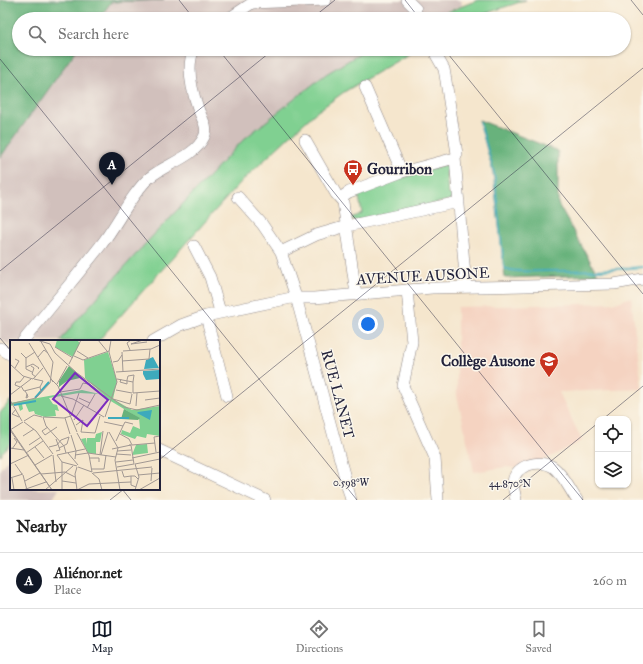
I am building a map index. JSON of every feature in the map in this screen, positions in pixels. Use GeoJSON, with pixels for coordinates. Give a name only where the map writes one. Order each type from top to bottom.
{"type":"FeatureCollection","features":[{"type":"Feature","properties":{"kind":"street"},"geometry":{"type":"LineString","coordinates":[[238,12],[252,2],[326,0]]}},
{"type":"Feature","properties":{"kind":"street"},"geometry":{"type":"LineString","coordinates":[[407,0],[416,8]]}},
{"type":"Feature","properties":{"kind":"street"},"geometry":{"type":"LineString","coordinates":[[24,340],[102,244],[140,188],[149,178],[188,154],[198,145],[204,136],[206,128],[192,89],[190,66],[192,56]]}},
{"type":"Feature","properties":{"kind":"street"},"geometry":{"type":"LineString","coordinates":[[437,56],[444,69],[457,154],[456,158],[466,287]]}},
{"type":"Feature","properties":{"kind":"street"},"geometry":{"type":"LineString","coordinates":[[365,87],[402,172]]}},
{"type":"Feature","properties":{"kind":"street"},"geometry":{"type":"LineString","coordinates":[[305,140],[340,198],[344,202],[356,294]]}},
{"type":"Feature","properties":{"kind":"street"},"geometry":{"type":"LineString","coordinates":[[340,198],[349,192],[402,172],[456,158]]}},
{"type":"Feature","properties":{"kind":"street","name":"RUE LANET"},"geometry":{"type":"LineString","coordinates":[[238,197],[262,224],[281,252],[296,297],[351,500]]}},
{"type":"Feature","properties":{"kind":"street"},"geometry":{"type":"LineString","coordinates":[[281,252],[316,235],[347,226],[459,202]]}},
{"type":"Feature","properties":{"kind":"street"},"geometry":{"type":"LineString","coordinates":[[194,246],[210,276],[218,308],[222,312]]}},
{"type":"Feature","properties":{"kind":"street","name":"AVENUE AUSONE"},"geometry":{"type":"LineString","coordinates":[[155,340],[182,325],[206,316],[296,297],[314,298],[407,290],[466,287],[614,284],[643,279]]}},
{"type":"Feature","properties":{"kind":"street"},"geometry":{"type":"LineString","coordinates":[[407,290],[412,342],[403,386],[435,458],[438,500]]}},
{"type":"Feature","properties":{"kind":"street"},"geometry":{"type":"LineString","coordinates":[[206,316],[228,396]]}},
{"type":"Feature","properties":{"kind":"street"},"geometry":{"type":"LineString","coordinates":[[160,450],[265,500]]}},
{"type":"Feature","properties":{"kind":"street"},"geometry":{"type":"LineString","coordinates":[[516,500],[513,481],[516,475],[524,467],[539,462],[548,464],[555,469],[576,500]]}},
{"type":"Feature","properties":{"kind":"shaded area"},"geometry":{"type":"Polygon","coordinates":[[[164,0],[461,0],[462,5],[446,12],[104,12],[111,2],[164,0]]]}},
{"type":"Feature","properties":{"kind":"shaded area"},"geometry":{"type":"Polygon","coordinates":[[[72,56],[356,56],[326,74],[244,139],[147,242],[61,340],[10,340],[10,344],[0,339],[0,158],[72,56]]]}},
{"type":"Feature","properties":{"kind":"shaded area","name":"Collège Ausone"},"geometry":{"type":"Polygon","coordinates":[[[631,297],[642,389],[559,392],[582,441],[544,460],[516,468],[505,467],[474,472],[457,395],[457,307],[616,303],[631,297]]]}},
{"type":"Feature","properties":{"kind":"shaded area"},"geometry":{"type":"Polygon","coordinates":[[[10,456],[10,490],[58,490],[52,500],[0,500],[0,469],[10,456]]]}},
{"type":"Feature","properties":{"kind":"green space"},"geometry":{"type":"Polygon","coordinates":[[[0,0],[164,0],[111,2],[104,12],[12,12],[12,56],[72,56],[0,158],[0,0]]]}},
{"type":"Feature","properties":{"kind":"green space"},"geometry":{"type":"Polygon","coordinates":[[[478,0],[526,0],[490,12],[447,12],[478,0]]]}},
{"type":"Feature","properties":{"kind":"green space"},"geometry":{"type":"Polygon","coordinates":[[[356,56],[405,56],[344,92],[315,113],[293,133],[239,184],[99,340],[61,340],[147,242],[244,139],[326,74],[356,56]]]}},
{"type":"Feature","properties":{"kind":"green space"},"geometry":{"type":"Polygon","coordinates":[[[479,120],[558,151],[558,204],[598,275],[505,278],[493,172],[479,120]]]}},
{"type":"Feature","properties":{"kind":"green space"},"geometry":{"type":"Polygon","coordinates":[[[446,164],[453,167],[453,171],[446,171],[448,194],[455,195],[451,200],[355,221],[351,218],[362,213],[359,197],[349,201],[354,193],[446,164]]]}},
{"type":"Feature","properties":{"kind":"green space"},"geometry":{"type":"Polygon","coordinates":[[[10,401],[10,443],[0,455],[0,413],[10,401]]]}},
{"type":"Feature","properties":{"kind":"waterway"},"geometry":{"type":"LineString","coordinates":[[480,122],[494,173],[504,268],[513,271],[529,271],[594,270],[643,267]]}},
{"type":"Feature","properties":{"kind":"place","name":"Aliénor.net"},"geometry":{"type":"Point","coordinates":[112,185]}},
{"type":"Feature","properties":{"kind":"place","name":"Gourribon"},"geometry":{"type":"Point","coordinates":[353,186]}},
{"type":"Feature","properties":{"kind":"place","name":"Collège Ausone"},"geometry":{"type":"Point","coordinates":[549,378]}}]}
